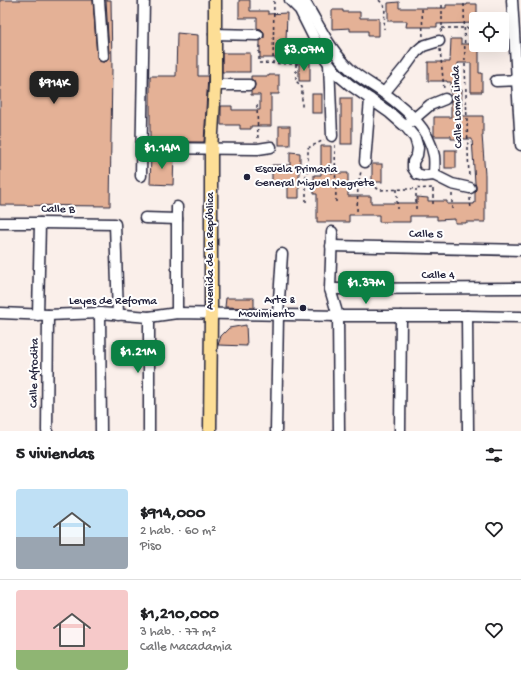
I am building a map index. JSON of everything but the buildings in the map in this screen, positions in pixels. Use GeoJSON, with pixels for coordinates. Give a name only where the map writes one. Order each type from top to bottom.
{"type":"FeatureCollection","features":[{"type":"Feature","properties":{"kind":"main road","name":"Avenida de la República"},"geometry":{"type":"LineString","coordinates":[[210,431],[212,314],[211,149],[215,85],[215,0]]}},
{"type":"Feature","properties":{"kind":"street"},"geometry":{"type":"LineString","coordinates":[[99,0],[103,56]]}},
{"type":"Feature","properties":{"kind":"street"},"geometry":{"type":"LineString","coordinates":[[141,176],[144,0]]}},
{"type":"Feature","properties":{"kind":"street"},"geometry":{"type":"LineString","coordinates":[[290,0],[305,4],[332,49],[340,58],[352,70],[400,105],[425,131],[431,145],[434,158],[434,175]]}},
{"type":"Feature","properties":{"kind":"street"},"geometry":{"type":"LineString","coordinates":[[512,0],[519,80],[521,145]]}},
{"type":"Feature","properties":{"kind":"street"},"geometry":{"type":"LineString","coordinates":[[305,4],[322,54],[338,75],[390,112],[415,138],[418,148],[417,155],[413,162],[413,168],[417,174],[424,176],[434,175],[452,184],[470,188]]}},
{"type":"Feature","properties":{"kind":"street"},"geometry":{"type":"LineString","coordinates":[[214,34],[258,34]]}},
{"type":"Feature","properties":{"kind":"street"},"geometry":{"type":"LineString","coordinates":[[384,93],[416,52],[423,46],[439,41]]}},
{"type":"Feature","properties":{"kind":"street"},"geometry":{"type":"LineString","coordinates":[[329,64],[332,136]]}},
{"type":"Feature","properties":{"kind":"street"},"geometry":{"type":"LineString","coordinates":[[496,81],[519,80]]}},
{"type":"Feature","properties":{"kind":"street"},"geometry":{"type":"LineString","coordinates":[[215,85],[249,85]]}},
{"type":"Feature","properties":{"kind":"street"},"geometry":{"type":"LineString","coordinates":[[366,162],[370,99]]}},
{"type":"Feature","properties":{"kind":"street"},"geometry":{"type":"LineString","coordinates":[[406,127],[414,118],[430,105],[445,99]]}},
{"type":"Feature","properties":{"kind":"street"},"geometry":{"type":"LineString","coordinates":[[142,148],[258,149],[271,147]]}},
{"type":"Feature","properties":{"kind":"street"},"geometry":{"type":"LineString","coordinates":[[176,314],[177,207]]}},
{"type":"Feature","properties":{"kind":"street"},"geometry":{"type":"LineString","coordinates":[[145,218],[177,218]]}},
{"type":"Feature","properties":{"kind":"street","name":"Calle B"},"geometry":{"type":"LineString","coordinates":[[0,223],[115,224],[118,314]]}},
{"type":"Feature","properties":{"kind":"street","name":"Calle Afrodita"},"geometry":{"type":"LineString","coordinates":[[40,223],[47,431]]}},
{"type":"Feature","properties":{"kind":"street"},"geometry":{"type":"LineString","coordinates":[[332,232],[330,289],[338,316],[339,431]]}},
{"type":"Feature","properties":{"kind":"street","name":"Calle 5"},"geometry":{"type":"LineString","coordinates":[[331,246],[521,250]]}},
{"type":"Feature","properties":{"kind":"street"},"geometry":{"type":"LineString","coordinates":[[276,431],[278,315],[282,254]]}},
{"type":"Feature","properties":{"kind":"street","name":"Calle 4"},"geometry":{"type":"LineString","coordinates":[[330,289],[521,288]]}},
{"type":"Feature","properties":{"kind":"street","name":"Leyes de Reforma"},"geometry":{"type":"LineString","coordinates":[[0,313],[43,315],[100,313],[149,317],[176,314],[521,317]]}},
{"type":"Feature","properties":{"kind":"street"},"geometry":{"type":"LineString","coordinates":[[100,313],[101,431]]}},
{"type":"Feature","properties":{"kind":"street"},"geometry":{"type":"LineString","coordinates":[[400,431],[401,316]]}},
{"type":"Feature","properties":{"kind":"street"},"geometry":{"type":"LineString","coordinates":[[467,316],[468,431]]}},
{"type":"Feature","properties":{"kind":"street"},"geometry":{"type":"LineString","coordinates":[[149,317],[149,431]]}},
{"type":"Feature","properties":{"kind":"path"},"geometry":{"type":"LineString","coordinates":[[273,64],[274,0]]}},
{"type":"Feature","properties":{"kind":"path"},"geometry":{"type":"LineString","coordinates":[[380,0],[385,7],[384,29]]}},
{"type":"Feature","properties":{"kind":"path"},"geometry":{"type":"LineString","coordinates":[[442,4],[442,28],[439,41],[445,99]]}},
{"type":"Feature","properties":{"kind":"path","name":"Calle Loma Linda"},"geometry":{"type":"LineString","coordinates":[[464,4],[471,210]]}},
{"type":"Feature","properties":{"kind":"path"},"geometry":{"type":"LineString","coordinates":[[422,9],[423,46]]}},
{"type":"Feature","properties":{"kind":"path"},"geometry":{"type":"LineString","coordinates":[[442,28],[469,27]]}},
{"type":"Feature","properties":{"kind":"path"},"geometry":{"type":"LineString","coordinates":[[258,34],[259,63],[297,64]]}},
{"type":"Feature","properties":{"kind":"path"},"geometry":{"type":"LineString","coordinates":[[298,45],[296,81],[302,87],[302,108]]}},
{"type":"Feature","properties":{"kind":"path"},"geometry":{"type":"LineString","coordinates":[[257,105],[258,149]]}},
{"type":"Feature","properties":{"kind":"path"},"geometry":{"type":"LineString","coordinates":[[306,202],[308,148],[332,136],[335,143],[336,202]]}},
{"type":"Feature","properties":{"kind":"path"},"geometry":{"type":"LineString","coordinates":[[357,211],[358,186],[361,171],[366,162]]}},
{"type":"Feature","properties":{"kind":"path"},"geometry":{"type":"LineString","coordinates":[[452,184],[452,209]]}},
{"type":"Feature","properties":{"kind":"path"},"geometry":{"type":"LineString","coordinates":[[358,186],[373,186],[380,190],[433,188],[433,207]]}},
{"type":"Feature","properties":{"kind":"path"},"geometry":{"type":"LineString","coordinates":[[397,189],[397,209]]}},
{"type":"Feature","properties":{"kind":"path"},"geometry":{"type":"LineString","coordinates":[[416,189],[416,209]]}},
{"type":"Feature","properties":{"kind":"place","name":"Escuela Primaria General Miguel Negrete"},"geometry":{"type":"Point","coordinates":[247,177]}},
{"type":"Feature","properties":{"kind":"place","name":"Arte & Movimiento"},"geometry":{"type":"Point","coordinates":[303,308]}}]}
